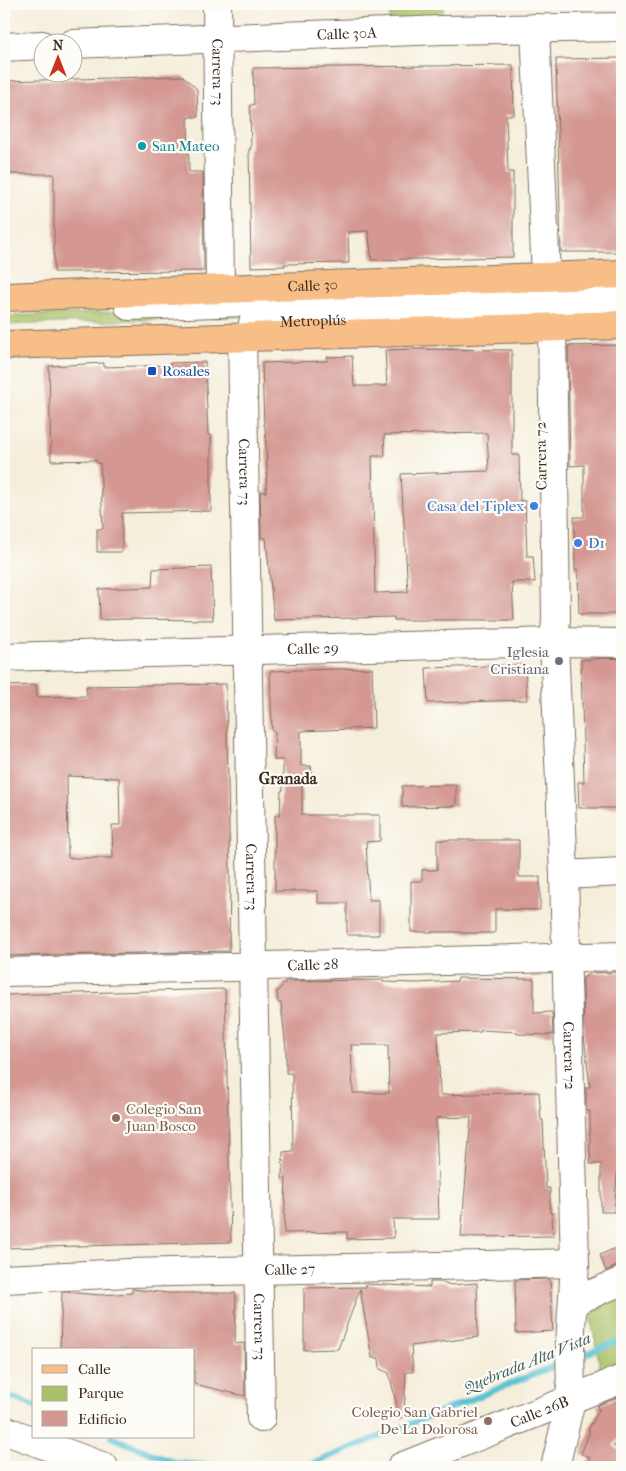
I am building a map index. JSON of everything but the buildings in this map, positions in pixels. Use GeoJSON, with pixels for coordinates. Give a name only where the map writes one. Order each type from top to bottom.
{"type":"FeatureCollection","features":[{"type":"Feature","properties":{"kind":"main road","name":"Calle 30"},"geometry":{"type":"LineString","coordinates":[[4,297],[622,274]]}},
{"type":"Feature","properties":{"kind":"main road"},"geometry":{"type":"LineString","coordinates":[[4,346],[622,325]]}},
{"type":"Feature","properties":{"kind":"street","name":"Carrera 73"},"geometry":{"type":"LineString","coordinates":[[217,4],[220,289]]}},
{"type":"Feature","properties":{"kind":"street","name":"Calle 30A"},"geometry":{"type":"LineString","coordinates":[[82,44],[443,30],[622,27]]}},
{"type":"Feature","properties":{"kind":"street"},"geometry":{"type":"LineString","coordinates":[[535,28],[546,277]]}},
{"type":"Feature","properties":{"kind":"street"},"geometry":{"type":"LineString","coordinates":[[4,47],[32,46]]}},
{"type":"Feature","properties":{"kind":"street","name":"Metroplús"},"geometry":{"type":"LineString","coordinates":[[4,310],[622,289]]}},
{"type":"Feature","properties":{"kind":"street","name":"Metroplús"},"geometry":{"type":"LineString","coordinates":[[4,332],[622,310]]}},
{"type":"Feature","properties":{"kind":"street","name":"Carrera 72"},"geometry":{"type":"LineString","coordinates":[[545,328],[548,460],[544,619],[554,642],[567,958],[575,1263],[570,1344],[572,1390],[555,1467]]}},
{"type":"Feature","properties":{"kind":"street","name":"Carrera 73"},"geometry":{"type":"LineString","coordinates":[[242,337],[261,1418]]}},
{"type":"Feature","properties":{"kind":"street","name":"Calle 29"},"geometry":{"type":"LineString","coordinates":[[4,657],[554,642],[622,643]]}},
{"type":"Feature","properties":{"kind":"street"},"geometry":{"type":"LineString","coordinates":[[564,875],[622,872]]}},
{"type":"Feature","properties":{"kind":"street","name":"Calle 28"},"geometry":{"type":"LineString","coordinates":[[4,972],[622,956]]}},
{"type":"Feature","properties":{"kind":"street","name":"Calle 27"},"geometry":{"type":"LineString","coordinates":[[4,1279],[129,1272],[575,1263]]}},
{"type":"Feature","properties":{"kind":"street"},"geometry":{"type":"LineString","coordinates":[[573,1302],[622,1282]]}},
{"type":"Feature","properties":{"kind":"street","name":"Calle 26B"},"geometry":{"type":"LineString","coordinates":[[400,1467],[572,1390],[622,1379]]}},
{"type":"Feature","properties":{"kind":"street"},"geometry":{"type":"LineString","coordinates":[[4,1430],[97,1466]]}},
{"type":"Feature","properties":{"kind":"green space"},"geometry":{"type":"Polygon","coordinates":[[[389,4],[443,4],[443,30],[390,32],[389,4]]]}},
{"type":"Feature","properties":{"kind":"green space"},"geometry":{"type":"Polygon","coordinates":[[[506,298],[506,307],[4,325],[4,316],[506,298]]]}},
{"type":"Feature","properties":{"kind":"green space"},"geometry":{"type":"Polygon","coordinates":[[[622,1294],[622,1365],[601,1374],[589,1308],[622,1294]]]}},
{"type":"Feature","properties":{"kind":"waterway","name":"Quebrada Alta Vista"},"geometry":{"type":"LineString","coordinates":[[576,1358],[622,1339]]}},
{"type":"Feature","properties":{"kind":"waterway","name":"Quebrada Alta Vista"},"geometry":{"type":"LineString","coordinates":[[304,1467],[564,1362]]}},
{"type":"Feature","properties":{"kind":"waterway","name":"Quebrada Alta Vista"},"geometry":{"type":"LineString","coordinates":[[4,1394],[32,1405]]}},
{"type":"Feature","properties":{"kind":"waterway","name":"Quebrada Alta Vista"},"geometry":{"type":"LineString","coordinates":[[113,1438],[175,1463],[233,1467]]}},
{"type":"Feature","properties":{"kind":"place","name":"San Mateo"},"geometry":{"type":"Point","coordinates":[142,146]}},
{"type":"Feature","properties":{"kind":"place","name":"Rosales"},"geometry":{"type":"Point","coordinates":[152,371]}},
{"type":"Feature","properties":{"kind":"place","name":"Casa del Tiplex"},"geometry":{"type":"Point","coordinates":[534,506]}},
{"type":"Feature","properties":{"kind":"place","name":"D1"},"geometry":{"type":"Point","coordinates":[578,543]}},
{"type":"Feature","properties":{"kind":"place","name":"Iglesia Cristiana"},"geometry":{"type":"Point","coordinates":[559,661]}},
{"type":"Feature","properties":{"kind":"place","name":"Colegio San Juan Bosco"},"geometry":{"type":"Point","coordinates":[116,1118]}},
{"type":"Feature","properties":{"kind":"place","name":"Colegio San Gabriel De La Dolorosa"},"geometry":{"type":"Point","coordinates":[488,1421]}},
{"type":"Feature","properties":{"kind":"district","name":"Granada"},"geometry":{"type":"Point","coordinates":[288,778]}}]}
